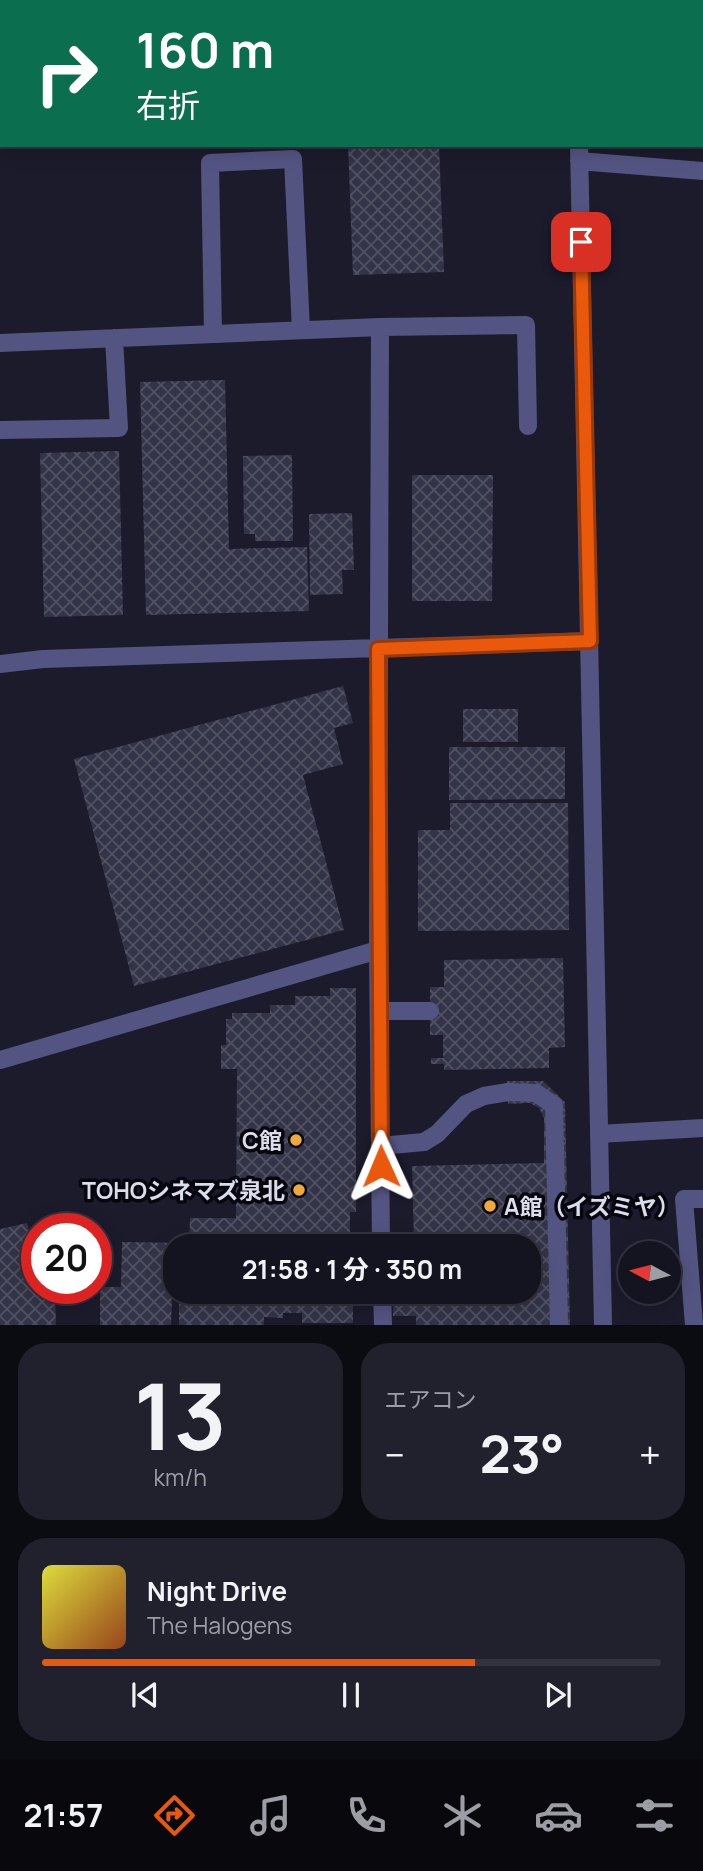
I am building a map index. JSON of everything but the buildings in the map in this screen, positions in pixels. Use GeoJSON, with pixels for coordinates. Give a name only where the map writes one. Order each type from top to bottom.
{"type":"FeatureCollection","features":[{"type":"Feature","properties":{"kind":"street"},"geometry":{"type":"LineString","coordinates":[[603,1325],[579,153],[703,171]]}},
{"type":"Feature","properties":{"kind":"street"},"geometry":{"type":"LineString","coordinates":[[213,334],[210,163],[293,159],[301,330]]}},
{"type":"Feature","properties":{"kind":"street"},"geometry":{"type":"LineString","coordinates":[[0,343],[380,327],[526,324],[528,426]]}},
{"type":"Feature","properties":{"kind":"street"},"geometry":{"type":"LineString","coordinates":[[380,327],[378,649],[382,1234]]}},
{"type":"Feature","properties":{"kind":"street"},"geometry":{"type":"LineString","coordinates":[[0,429],[119,428],[114,338]]}},
{"type":"Feature","properties":{"kind":"street"},"geometry":{"type":"LineString","coordinates":[[0,664],[43,659],[590,641]]}},
{"type":"Feature","properties":{"kind":"street"},"geometry":{"type":"LineString","coordinates":[[0,1060],[379,950]]}},
{"type":"Feature","properties":{"kind":"street"},"geometry":{"type":"LineString","coordinates":[[379,1012],[430,1011]]}},
{"type":"Feature","properties":{"kind":"street"},"geometry":{"type":"LineString","coordinates":[[380,1146],[424,1142],[437,1134],[466,1104],[484,1096],[508,1092],[536,1093],[554,1105],[552,1188],[559,1325]]}},
{"type":"Feature","properties":{"kind":"street"},"geometry":{"type":"LineString","coordinates":[[599,1134],[703,1128]]}},
{"type":"Feature","properties":{"kind":"street"},"geometry":{"type":"LineString","coordinates":[[694,1325],[684,1199],[703,1199]]}},
{"type":"Feature","properties":{"kind":"street"},"geometry":{"type":"LineString","coordinates":[[382,1304],[383,1325]]}},
{"type":"Feature","properties":{"kind":"place","name":"C館"},"geometry":{"type":"Point","coordinates":[296,1140]}},
{"type":"Feature","properties":{"kind":"place","name":"TOHOシネマズ泉北"},"geometry":{"type":"Point","coordinates":[299,1190]}},
{"type":"Feature","properties":{"kind":"place","name":"A館（イズミヤ）"},"geometry":{"type":"Point","coordinates":[490,1206]}},
{"type":"Feature","properties":{"kind":"route"},"geometry":{"type":"LineString","coordinates":[[381,1166],[378,649],[590,641],[581,242]]}}]}
